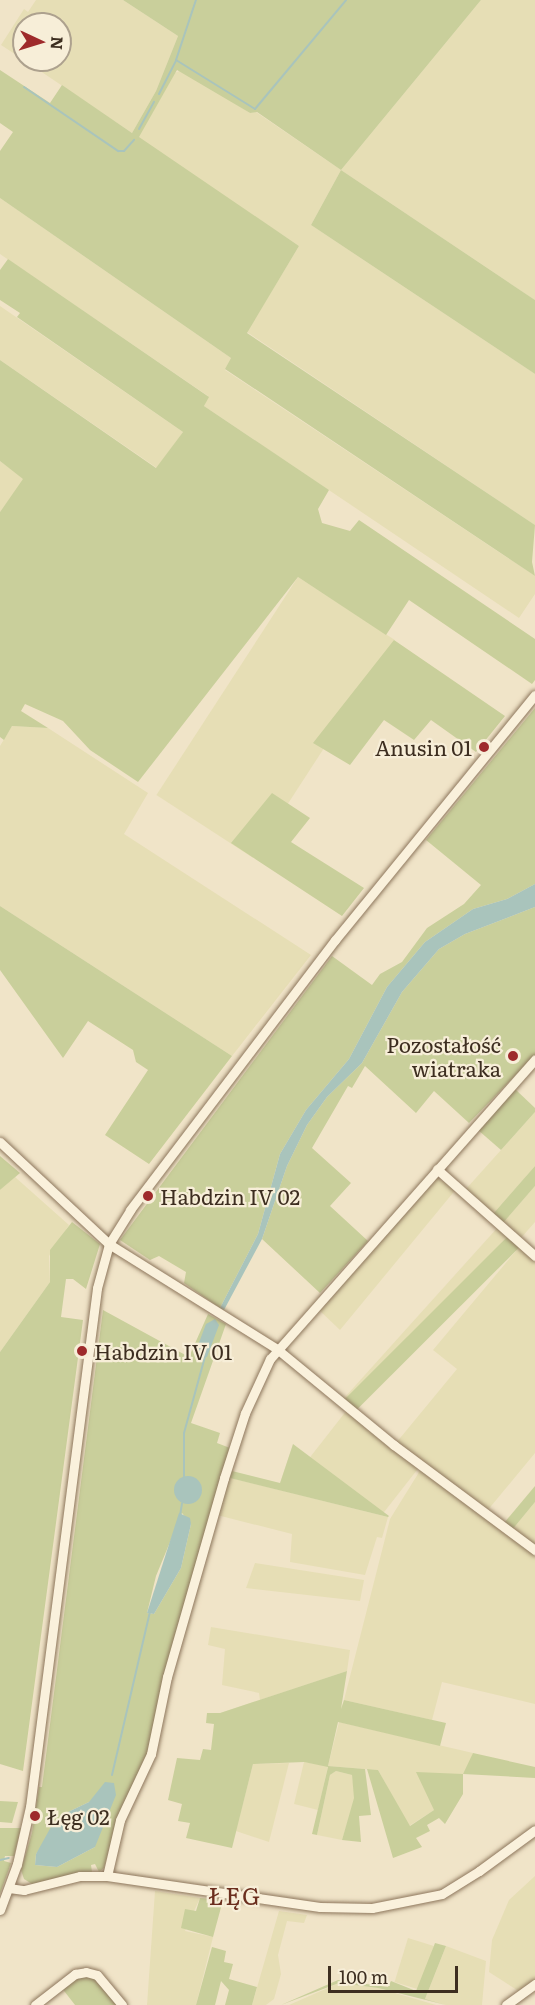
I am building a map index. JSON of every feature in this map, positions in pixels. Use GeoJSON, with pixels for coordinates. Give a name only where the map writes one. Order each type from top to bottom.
{"type":"FeatureCollection","features":[{"type":"Feature","properties":{"kind":"street"},"geometry":{"type":"LineString","coordinates":[[0,1910],[9,1888],[30,1807],[97,1288],[110,1244],[130,1210],[335,940],[535,695]]}},
{"type":"Feature","properties":{"kind":"street"},"geometry":{"type":"LineString","coordinates":[[107,1876],[120,1820],[151,1754],[168,1677],[226,1470],[245,1413],[277,1349],[373,1246],[437,1168],[535,1059]]}},
{"type":"Feature","properties":{"kind":"street"},"geometry":{"type":"LineString","coordinates":[[0,1143],[110,1244],[277,1349],[394,1445],[535,1550]]}},
{"type":"Feature","properties":{"kind":"street"},"geometry":{"type":"LineString","coordinates":[[437,1168],[535,1256]]}},
{"type":"Feature","properties":{"kind":"street"},"geometry":{"type":"LineString","coordinates":[[9,1888],[24,1890],[80,1876],[107,1876],[320,1907],[372,1908],[447,1891],[535,1830]]}},
{"type":"Feature","properties":{"kind":"street"},"geometry":{"type":"LineString","coordinates":[[35,2005],[75,1974],[86,1972],[98,1975],[122,2005]]}},
{"type":"Feature","properties":{"kind":"street"},"geometry":{"type":"LineString","coordinates":[[506,2005],[535,1984]]}},
{"type":"Feature","properties":{"kind":"shaded area"},"geometry":{"type":"Polygon","coordinates":[[[36,0],[123,0],[178,36],[156,91],[132,133],[41,72],[72,72],[72,12],[28,12],[36,0]]]}},
{"type":"Feature","properties":{"kind":"shaded area"},"geometry":{"type":"Polygon","coordinates":[[[481,0],[535,0],[535,300],[341,170],[481,0]]]}},
{"type":"Feature","properties":{"kind":"shaded area"},"geometry":{"type":"Polygon","coordinates":[[[12,28],[12,52],[1,45],[12,28]]]}},
{"type":"Feature","properties":{"kind":"shaded area"},"geometry":{"type":"Polygon","coordinates":[[[181,70],[250,113],[256,112],[341,170],[311,225],[535,374],[535,525],[247,332],[299,246],[138,138],[175,73],[181,70]]]}},
{"type":"Feature","properties":{"kind":"shaded area"},"geometry":{"type":"Polygon","coordinates":[[[0,198],[231,358],[225,370],[535,576],[535,594],[519,618],[204,406],[208,396],[0,254],[0,198]]]}},
{"type":"Feature","properties":{"kind":"shaded area"},"geometry":{"type":"Polygon","coordinates":[[[0,306],[183,432],[157,468],[0,360],[0,306]]]}},
{"type":"Feature","properties":{"kind":"shaded area"},"geometry":{"type":"Polygon","coordinates":[[[0,461],[24,479],[0,512],[0,461]]]}},
{"type":"Feature","properties":{"kind":"shaded area"},"geometry":{"type":"Polygon","coordinates":[[[298,577],[394,640],[253,858],[156,795],[298,577]]]}},
{"type":"Feature","properties":{"kind":"shaded area"},"geometry":{"type":"Polygon","coordinates":[[[12,726],[48,728],[148,793],[124,834],[311,955],[232,1056],[0,906],[0,746],[12,726]]]}},
{"type":"Feature","properties":{"kind":"shaded area"},"geometry":{"type":"Polygon","coordinates":[[[535,1112],[535,1166],[493,1214],[466,1189],[535,1112]]]}},
{"type":"Feature","properties":{"kind":"shaded area"},"geometry":{"type":"Polygon","coordinates":[[[15,1177],[69,1225],[49,1256],[50,1282],[0,1352],[0,1190],[15,1177]]]}},
{"type":"Feature","properties":{"kind":"shaded area"},"geometry":{"type":"Polygon","coordinates":[[[434,1177],[457,1188],[340,1330],[318,1309],[434,1177]]]}},
{"type":"Feature","properties":{"kind":"shaded area"},"geometry":{"type":"Polygon","coordinates":[[[535,1186],[535,1222],[520,1239],[503,1223],[535,1186]]]}},
{"type":"Feature","properties":{"kind":"shaded area"},"geometry":{"type":"Polygon","coordinates":[[[499,1226],[509,1235],[353,1408],[343,1399],[499,1226]]]}},
{"type":"Feature","properties":{"kind":"shaded area"},"geometry":{"type":"Polygon","coordinates":[[[520,1246],[535,1260],[535,1453],[487,1511],[396,1443],[457,1369],[433,1350],[520,1246]]]}},
{"type":"Feature","properties":{"kind":"shaded area"},"geometry":{"type":"Polygon","coordinates":[[[347,1410],[419,1467],[383,1514],[310,1457],[347,1410]]]}},
{"type":"Feature","properties":{"kind":"shaded area"},"geometry":{"type":"Polygon","coordinates":[[[421,1469],[535,1551],[535,1704],[442,1682],[432,1720],[344,1700],[390,1519],[421,1469]]]}},
{"type":"Feature","properties":{"kind":"shaded area"},"geometry":{"type":"Polygon","coordinates":[[[227,1477],[388,1517],[382,1538],[377,1537],[365,1575],[290,1562],[292,1534],[217,1515],[227,1477]]]}},
{"type":"Feature","properties":{"kind":"shaded area"},"geometry":{"type":"Polygon","coordinates":[[[535,1502],[535,1546],[512,1530],[535,1502]]]}},
{"type":"Feature","properties":{"kind":"shaded area"},"geometry":{"type":"Polygon","coordinates":[[[255,1563],[364,1580],[360,1601],[246,1588],[255,1563]]]}},
{"type":"Feature","properties":{"kind":"shaded area"},"geometry":{"type":"Polygon","coordinates":[[[211,1627],[350,1650],[347,1671],[260,1700],[259,1693],[222,1685],[225,1649],[208,1645],[211,1627]]]}},
{"type":"Feature","properties":{"kind":"shaded area"},"geometry":{"type":"Polygon","coordinates":[[[339,1722],[473,1753],[470,1765],[434,1810],[409,1826],[378,1770],[328,1766],[339,1722]]]}},
{"type":"Feature","properties":{"kind":"shaded area"},"geometry":{"type":"Polygon","coordinates":[[[304,1762],[328,1766],[318,1810],[294,1804],[304,1762]]]}},
{"type":"Feature","properties":{"kind":"shaded area"},"geometry":{"type":"Polygon","coordinates":[[[289,1763],[269,1842],[236,1831],[253,1764],[289,1763]]]}},
{"type":"Feature","properties":{"kind":"shaded area"},"geometry":{"type":"Polygon","coordinates":[[[336,1771],[352,1775],[355,1798],[342,1840],[317,1835],[330,1775],[336,1771]]]}},
{"type":"Feature","properties":{"kind":"shaded area"},"geometry":{"type":"Polygon","coordinates":[[[535,1876],[535,1981],[520,1992],[489,1972],[492,1940],[509,1900],[535,1876]]]}},
{"type":"Feature","properties":{"kind":"shaded area"},"geometry":{"type":"Polygon","coordinates":[[[155,1891],[200,1898],[185,1931],[213,1937],[196,2005],[147,2005],[155,1891]]]}},
{"type":"Feature","properties":{"kind":"shaded area"},"geometry":{"type":"Polygon","coordinates":[[[279,1911],[307,1915],[304,1923],[287,1921],[278,1955],[281,1974],[274,1999],[266,2005],[252,2005],[279,1911]]]}},
{"type":"Feature","properties":{"kind":"shaded area"},"geometry":{"type":"Polygon","coordinates":[[[408,1938],[434,1946],[420,1990],[395,1982],[408,1938]]]}},
{"type":"Feature","properties":{"kind":"shaded area"},"geometry":{"type":"Polygon","coordinates":[[[446,1946],[486,1961],[482,2005],[446,2005],[425,1999],[446,1946]]]}},
{"type":"Feature","properties":{"kind":"shaded area"},"geometry":{"type":"Polygon","coordinates":[[[339,1983],[378,1988],[436,2005],[289,2005],[339,1983]]]}},
{"type":"Feature","properties":{"kind":"green space"},"geometry":{"type":"Polygon","coordinates":[[[123,0],[481,0],[341,170],[257,112],[250,113],[177,70],[139,137],[299,246],[247,333],[535,525],[532,562],[535,576],[225,369],[231,358],[0,198],[0,151],[13,132],[0,123],[0,70],[50,103],[62,85],[132,133],[156,91],[178,36],[123,0]]]}},
{"type":"Feature","properties":{"kind":"green space"},"geometry":{"type":"Polygon","coordinates":[[[341,170],[535,300],[535,374],[311,225],[341,170]]]}},
{"type":"Feature","properties":{"kind":"green space"},"geometry":{"type":"Polygon","coordinates":[[[8,259],[209,397],[204,406],[329,490],[318,509],[322,523],[350,531],[359,520],[535,639],[535,680],[532,684],[409,600],[386,635],[298,577],[138,782],[90,750],[63,721],[25,704],[21,711],[48,728],[12,726],[4,740],[0,737],[0,512],[23,479],[0,461],[0,360],[156,468],[183,432],[17,317],[20,313],[0,300],[0,270],[8,259]]]}},
{"type":"Feature","properties":{"kind":"green space"},"geometry":{"type":"Polygon","coordinates":[[[394,640],[505,716],[476,752],[431,720],[414,740],[384,720],[350,765],[313,743],[394,640]]]}},
{"type":"Feature","properties":{"kind":"green space"},"geometry":{"type":"Polygon","coordinates":[[[535,708],[535,884],[507,899],[473,909],[425,942],[387,987],[349,1059],[306,1110],[280,1154],[258,1234],[220,1308],[184,1283],[186,1272],[159,1256],[150,1260],[120,1240],[332,956],[372,985],[380,974],[402,962],[427,928],[464,904],[481,885],[426,840],[535,708]]]}},
{"type":"Feature","properties":{"kind":"green space"},"geometry":{"type":"Polygon","coordinates":[[[272,793],[310,818],[291,842],[364,888],[342,916],[231,843],[272,793]]]}},
{"type":"Feature","properties":{"kind":"green space"},"geometry":{"type":"Polygon","coordinates":[[[0,906],[232,1056],[149,1164],[105,1135],[148,1070],[136,1062],[133,1050],[88,1021],[63,1058],[0,970],[0,906]]]}},
{"type":"Feature","properties":{"kind":"green space"},"geometry":{"type":"Polygon","coordinates":[[[535,907],[535,1055],[469,1123],[434,1091],[416,1113],[365,1066],[352,1088],[348,1086],[312,1148],[351,1183],[330,1206],[368,1241],[320,1293],[262,1239],[287,1166],[307,1125],[327,1097],[362,1063],[402,992],[439,949],[465,934],[535,907]]]}},
{"type":"Feature","properties":{"kind":"green space"},"geometry":{"type":"Polygon","coordinates":[[[515,1089],[535,1108],[535,1112],[501,1150],[478,1130],[515,1089]]]}},
{"type":"Feature","properties":{"kind":"green space"},"geometry":{"type":"Polygon","coordinates":[[[0,1156],[20,1173],[0,1190],[0,1156]]]}},
{"type":"Feature","properties":{"kind":"green space"},"geometry":{"type":"Polygon","coordinates":[[[535,1166],[535,1186],[503,1223],[493,1214],[535,1166]]]}},
{"type":"Feature","properties":{"kind":"green space"},"geometry":{"type":"Polygon","coordinates":[[[72,1222],[100,1244],[86,1289],[73,1279],[66,1279],[61,1317],[83,1320],[23,1771],[0,1764],[0,1352],[50,1282],[50,1250],[72,1222]]]}},
{"type":"Feature","properties":{"kind":"green space"},"geometry":{"type":"Polygon","coordinates":[[[509,1235],[520,1246],[356,1410],[345,1399],[509,1235]]]}},
{"type":"Feature","properties":{"kind":"green space"},"geometry":{"type":"Polygon","coordinates":[[[103,1310],[189,1357],[208,1314],[226,1324],[191,1423],[220,1433],[217,1443],[230,1448],[146,1761],[118,1816],[104,1868],[99,1872],[95,1864],[91,1865],[92,1872],[32,1884],[24,1879],[21,1870],[32,1833],[39,1787],[42,1787],[103,1310]],[[182,1513],[156,1576],[147,1613],[154,1614],[181,1568],[191,1524],[182,1513]],[[89,1802],[68,1812],[36,1854],[35,1865],[57,1867],[95,1847],[89,1802]]]}},
{"type":"Feature","properties":{"kind":"green space"},"geometry":{"type":"Polygon","coordinates":[[[293,1444],[389,1516],[230,1478],[232,1471],[280,1483],[293,1444]]]}},
{"type":"Feature","properties":{"kind":"green space"},"geometry":{"type":"Polygon","coordinates":[[[535,1486],[535,1502],[512,1530],[504,1523],[535,1486]]]}},
{"type":"Feature","properties":{"kind":"green space"},"geometry":{"type":"Polygon","coordinates":[[[347,1671],[341,1709],[344,1700],[446,1723],[440,1746],[338,1722],[328,1766],[365,1769],[371,1815],[359,1816],[361,1842],[342,1840],[354,1798],[352,1775],[336,1771],[330,1775],[317,1835],[312,1834],[328,1767],[304,1762],[253,1764],[232,1848],[186,1838],[190,1823],[178,1821],[182,1804],[168,1800],[177,1758],[200,1760],[203,1749],[211,1750],[214,1724],[206,1723],[207,1713],[220,1713],[347,1671]]]}},
{"type":"Feature","properties":{"kind":"green space"},"geometry":{"type":"Polygon","coordinates":[[[473,1753],[535,1767],[535,1778],[463,1774],[473,1753]]]}},
{"type":"Feature","properties":{"kind":"green space"},"geometry":{"type":"Polygon","coordinates":[[[367,1769],[378,1770],[410,1826],[434,1810],[416,1772],[463,1774],[463,1794],[445,1824],[439,1818],[427,1825],[430,1831],[416,1838],[422,1847],[393,1858],[367,1769]]]}},
{"type":"Feature","properties":{"kind":"green space"},"geometry":{"type":"Polygon","coordinates":[[[0,1801],[18,1802],[12,1823],[0,1822],[0,1801]]]}},
{"type":"Feature","properties":{"kind":"green space"},"geometry":{"type":"Polygon","coordinates":[[[0,1828],[21,1828],[14,1856],[5,1856],[4,1861],[11,1863],[0,1894],[0,1828]]]}},
{"type":"Feature","properties":{"kind":"green space"},"geometry":{"type":"Polygon","coordinates":[[[200,1898],[223,1900],[213,1937],[181,1928],[185,1909],[196,1911],[200,1898]]]}},
{"type":"Feature","properties":{"kind":"green space"},"geometry":{"type":"Polygon","coordinates":[[[435,1943],[446,1946],[425,1999],[446,2005],[378,1988],[339,1983],[281,2005],[338,1980],[388,1987],[391,1981],[416,1991],[435,1943]]]}},
{"type":"Feature","properties":{"kind":"green space"},"geometry":{"type":"Polygon","coordinates":[[[212,1947],[226,1951],[224,1962],[233,1964],[229,1979],[257,1987],[252,2005],[225,2005],[229,1990],[221,1981],[215,2005],[196,2005],[212,1947]]]}},
{"type":"Feature","properties":{"kind":"green space"},"geometry":{"type":"Polygon","coordinates":[[[86,1975],[98,1980],[118,2005],[75,2005],[61,1987],[86,1975]]]}},
{"type":"Feature","properties":{"kind":"water"},"geometry":{"type":"Polygon","coordinates":[[[535,884],[535,907],[465,934],[439,949],[402,992],[362,1063],[327,1097],[307,1125],[287,1166],[262,1239],[224,1310],[220,1308],[258,1234],[280,1154],[306,1110],[349,1059],[387,987],[425,942],[473,909],[507,899],[535,884]]]}},
{"type":"Feature","properties":{"kind":"water"},"geometry":{"type":"Polygon","coordinates":[[[215,1319],[219,1325],[207,1357],[202,1358],[197,1348],[206,1324],[215,1319]]]}},
{"type":"Feature","properties":{"kind":"water"},"geometry":{"type":"Polygon","coordinates":[[[188,1476],[198,1480],[202,1490],[198,1500],[188,1504],[178,1500],[174,1490],[178,1480],[188,1476]]]}},
{"type":"Feature","properties":{"kind":"water"},"geometry":{"type":"Polygon","coordinates":[[[179,1513],[190,1518],[191,1524],[181,1568],[154,1614],[147,1613],[179,1513]]]}},
{"type":"Feature","properties":{"kind":"water"},"geometry":{"type":"Polygon","coordinates":[[[105,1782],[114,1783],[116,1795],[95,1847],[57,1867],[35,1865],[36,1854],[52,1825],[68,1812],[89,1802],[105,1782]]]}},
{"type":"Feature","properties":{"kind":"waterway"},"geometry":{"type":"LineString","coordinates":[[159,94],[176,60],[196,0]]}},
{"type":"Feature","properties":{"kind":"waterway"},"geometry":{"type":"LineString","coordinates":[[176,60],[255,109],[346,0]]}},
{"type":"Feature","properties":{"kind":"waterway"},"geometry":{"type":"LineString","coordinates":[[24,87],[118,151],[124,151],[134,140]]}},
{"type":"Feature","properties":{"kind":"waterway"},"geometry":{"type":"LineString","coordinates":[[139,129],[154,102]]}},
{"type":"Feature","properties":{"kind":"waterway"},"geometry":{"type":"LineString","coordinates":[[184,1477],[184,1433],[205,1357]]}},
{"type":"Feature","properties":{"kind":"waterway"},"geometry":{"type":"LineString","coordinates":[[180,1516],[182,1503]]}},
{"type":"Feature","properties":{"kind":"waterway"},"geometry":{"type":"LineString","coordinates":[[112,1775],[150,1612]]}},
{"type":"Feature","properties":{"kind":"waterway"},"geometry":{"type":"LineString","coordinates":[[0,1860],[9,1858]]}},
{"type":"Feature","properties":{"kind":"place","name":"Anusin 01"},"geometry":{"type":"Point","coordinates":[484,747]}},
{"type":"Feature","properties":{"kind":"place","name":"Pozostałość wiatraka"},"geometry":{"type":"Point","coordinates":[513,1056]}},
{"type":"Feature","properties":{"kind":"place","name":"Habdzin IV 02"},"geometry":{"type":"Point","coordinates":[148,1196]}},
{"type":"Feature","properties":{"kind":"place","name":"Habdzin IV 01"},"geometry":{"type":"Point","coordinates":[82,1351]}},
{"type":"Feature","properties":{"kind":"place","name":"Łęg 02"},"geometry":{"type":"Point","coordinates":[35,1816]}},
{"type":"Feature","properties":{"kind":"district","name":"ŁĘG"},"geometry":{"type":"Point","coordinates":[235,1895]}}]}
